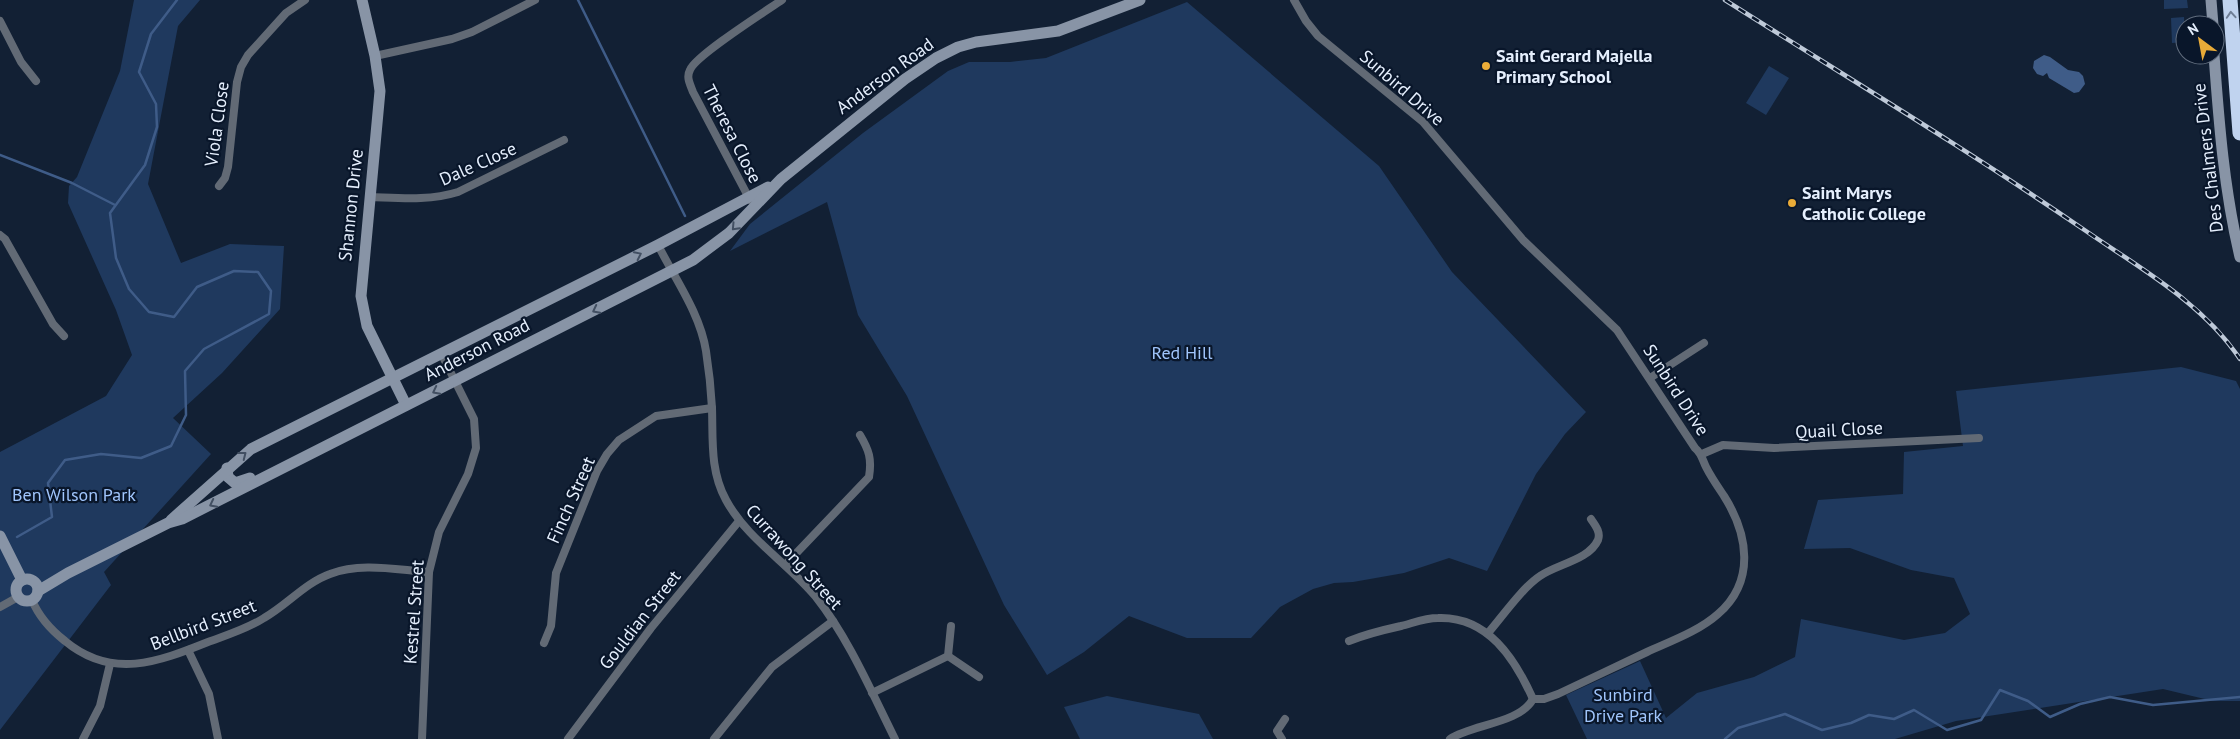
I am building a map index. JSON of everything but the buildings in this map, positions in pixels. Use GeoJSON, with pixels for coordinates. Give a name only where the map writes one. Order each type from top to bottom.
{"type":"FeatureCollection","features":[{"type":"Feature","properties":{"kind":"highway"},"geometry":{"type":"LineString","coordinates":[[2230,0],[2240,133]]}},
{"type":"Feature","properties":{"kind":"street","name":"Viola Close"},"geometry":{"type":"LineString","coordinates":[[219,186],[225,178],[228,167],[237,82],[241,67],[248,55],[286,12],[305,0]]}},
{"type":"Feature","properties":{"kind":"street","name":"Shannon Drive"},"geometry":{"type":"LineString","coordinates":[[362,0],[375,56],[380,91],[361,296],[367,326],[406,406]]}},
{"type":"Feature","properties":{"kind":"street"},"geometry":{"type":"LineString","coordinates":[[375,56],[452,39],[472,32],[535,0]]}},
{"type":"Feature","properties":{"kind":"street","name":"Theresa Close"},"geometry":{"type":"LineString","coordinates":[[752,202],[693,92],[688,79],[689,72],[695,62],[702,56],[782,0]]}},
{"type":"Feature","properties":{"kind":"street","name":"Anderson Road"},"geometry":{"type":"LineString","coordinates":[[35,596],[68,573],[168,523],[182,519],[693,260],[718,244],[752,202],[905,79],[942,55],[976,42],[1058,31],[1140,0]]}},
{"type":"Feature","properties":{"kind":"street","name":"Sunbird Drive"},"geometry":{"type":"LineString","coordinates":[[1294,0],[1306,21],[1318,36],[1423,122],[1523,240],[1617,330],[1695,448],[1702,454],[1711,477],[1736,516],[1744,543],[1742,574],[1731,600],[1712,619],[1675,639],[1558,694],[1544,699],[1533,700],[1528,707],[1518,713],[1464,731],[1450,739]]}},
{"type":"Feature","properties":{"kind":"street"},"geometry":{"type":"LineString","coordinates":[[2211,0],[2212,15]]}},
{"type":"Feature","properties":{"kind":"street"},"geometry":{"type":"LineString","coordinates":[[0,21],[21,62],[36,81]]}},
{"type":"Feature","properties":{"kind":"street","name":"Des Chalmers Drive"},"geometry":{"type":"LineString","coordinates":[[2215,65],[2225,178],[2240,257]]}},
{"type":"Feature","properties":{"kind":"street","name":"Dale Close"},"geometry":{"type":"LineString","coordinates":[[370,197],[424,199],[443,197],[458,192],[564,140]]}},
{"type":"Feature","properties":{"kind":"street","name":"Anderson Road"},"geometry":{"type":"LineString","coordinates":[[168,523],[227,468],[256,446],[658,245],[752,202]]}},
{"type":"Feature","properties":{"kind":"street"},"geometry":{"type":"LineString","coordinates":[[0,235],[5,239],[53,324],[64,336]]}},
{"type":"Feature","properties":{"kind":"street","name":"Currawong Street"},"geometry":{"type":"LineString","coordinates":[[658,245],[695,315],[706,349],[712,408],[712,448],[716,475],[726,499],[739,521],[815,596],[833,621],[895,739]]}},
{"type":"Feature","properties":{"kind":"street"},"geometry":{"type":"LineString","coordinates":[[1650,378],[1704,344]]}},
{"type":"Feature","properties":{"kind":"street","name":"Kestrel Street"},"geometry":{"type":"LineString","coordinates":[[422,739],[429,572],[439,532],[468,474],[476,448],[474,418],[441,353]]}},
{"type":"Feature","properties":{"kind":"street","name":"Finch Street"},"geometry":{"type":"LineString","coordinates":[[544,643],[551,626],[556,573],[597,471],[607,454],[619,440],[656,416],[712,408]]}},
{"type":"Feature","properties":{"kind":"street"},"geometry":{"type":"LineString","coordinates":[[785,565],[869,477],[872,463],[860,435]]}},
{"type":"Feature","properties":{"kind":"street","name":"Quail Close"},"geometry":{"type":"LineString","coordinates":[[1702,454],[1723,446],[1774,448],[1979,438]]}},
{"type":"Feature","properties":{"kind":"street"},"geometry":{"type":"LineString","coordinates":[[227,468],[228,477],[231,481],[240,483],[287,459],[307,455]]}},
{"type":"Feature","properties":{"kind":"street"},"geometry":{"type":"LineString","coordinates":[[1488,633],[1539,576],[1586,553],[1594,546],[1599,536],[1591,518]]}},
{"type":"Feature","properties":{"kind":"street","name":"Gouldian Street"},"geometry":{"type":"LineString","coordinates":[[568,739],[651,628],[739,521]]}},
{"type":"Feature","properties":{"kind":"street"},"geometry":{"type":"LineString","coordinates":[[0,536],[26,580],[36,584],[35,596],[25,601],[18,597],[16,590],[26,580]]}},
{"type":"Feature","properties":{"kind":"street","name":"Bellbird Street"},"geometry":{"type":"LineString","coordinates":[[35,596],[40,616],[62,639],[79,652],[110,664],[126,666],[143,664],[188,650],[264,618],[315,581],[344,569],[364,568],[429,572]]}},
{"type":"Feature","properties":{"kind":"street","name":"Anderson Road"},"geometry":{"type":"LineString","coordinates":[[26,580],[68,573]]}},
{"type":"Feature","properties":{"kind":"street"},"geometry":{"type":"LineString","coordinates":[[0,607],[18,597]]}},
{"type":"Feature","properties":{"kind":"street"},"geometry":{"type":"LineString","coordinates":[[1349,641],[1382,630],[1438,618],[1469,623],[1488,633],[1516,664],[1533,700]]}},
{"type":"Feature","properties":{"kind":"street"},"geometry":{"type":"LineString","coordinates":[[714,739],[772,667],[833,621]]}},
{"type":"Feature","properties":{"kind":"street"},"geometry":{"type":"LineString","coordinates":[[948,656],[951,626]]}},
{"type":"Feature","properties":{"kind":"street"},"geometry":{"type":"LineString","coordinates":[[188,650],[209,694],[218,739]]}},
{"type":"Feature","properties":{"kind":"street"},"geometry":{"type":"LineString","coordinates":[[872,693],[948,656]]}},
{"type":"Feature","properties":{"kind":"street"},"geometry":{"type":"LineString","coordinates":[[948,656],[979,678]]}},
{"type":"Feature","properties":{"kind":"street"},"geometry":{"type":"LineString","coordinates":[[84,739],[100,706],[110,664]]}},
{"type":"Feature","properties":{"kind":"street"},"geometry":{"type":"LineString","coordinates":[[1282,739],[1278,731],[1285,719]]}},
{"type":"Feature","properties":{"kind":"green space","name":"Ben Wilson Park"},"geometry":{"type":"Polygon","coordinates":[[[134,0],[200,0],[178,26],[148,184],[181,263],[230,244],[284,246],[280,309],[222,373],[173,418],[211,454],[104,572],[111,585],[0,730],[0,452],[106,396],[132,355],[116,310],[68,203],[69,186],[77,177],[120,71],[134,0]]]}},
{"type":"Feature","properties":{"kind":"green space"},"geometry":{"type":"Polygon","coordinates":[[[2164,0],[2187,0],[2188,8],[2164,9],[2164,0]]]}},
{"type":"Feature","properties":{"kind":"green space","name":"Red Hill"},"geometry":{"type":"Polygon","coordinates":[[[1187,2],[1379,166],[1452,272],[1586,412],[1565,434],[1536,474],[1487,571],[1449,558],[1404,573],[1353,582],[1334,583],[1313,589],[1280,607],[1251,638],[1187,638],[1129,616],[1084,652],[1047,675],[1004,605],[907,396],[858,315],[827,202],[730,251],[750,224],[863,133],[948,71],[969,62],[1010,62],[1046,58],[1187,2]]]}},
{"type":"Feature","properties":{"kind":"green space"},"geometry":{"type":"Polygon","coordinates":[[[2171,18],[2175,18],[2175,43],[2172,43],[2171,18]]]}},
{"type":"Feature","properties":{"kind":"green space"},"geometry":{"type":"Polygon","coordinates":[[[1769,66],[1789,78],[1766,115],[1746,103],[1769,66]]]}},
{"type":"Feature","properties":{"kind":"green space","name":"Sunbird Drive Park"},"geometry":{"type":"Polygon","coordinates":[[[2181,367],[2236,381],[2240,389],[2240,701],[2213,701],[2163,689],[1956,721],[1895,739],[1587,739],[1566,695],[1640,661],[1666,718],[1697,693],[1754,677],[1795,657],[1801,619],[1904,640],[1945,633],[1970,614],[1954,578],[1911,570],[1850,548],[1804,549],[1818,500],[1903,494],[1904,452],[1963,446],[1956,391],[2181,367]]]}},
{"type":"Feature","properties":{"kind":"green space"},"geometry":{"type":"Polygon","coordinates":[[[1107,696],[1199,714],[1213,739],[1080,739],[1064,707],[1107,696]]]}},
{"type":"Feature","properties":{"kind":"shaded area"},"geometry":{"type":"Polygon","coordinates":[[[2044,55],[2068,70],[2079,72],[2083,76],[2085,84],[2079,92],[2074,93],[2049,78],[2047,73],[2043,76],[2037,74],[2033,68],[2034,61],[2044,55]]]}},
{"type":"Feature","properties":{"kind":"waterway"},"geometry":{"type":"LineString","coordinates":[[17,537],[52,517],[48,483],[65,460],[101,454],[141,458],[171,446],[186,415],[185,371],[204,349],[269,314],[271,291],[258,272],[234,271],[197,287],[174,317],[149,312],[129,289],[116,258],[110,213],[145,165],[157,127],[156,104],[139,72],[151,34],[177,0]]}},
{"type":"Feature","properties":{"kind":"waterway"},"geometry":{"type":"LineString","coordinates":[[578,0],[685,216]]}},
{"type":"Feature","properties":{"kind":"waterway"},"geometry":{"type":"LineString","coordinates":[[0,155],[72,183],[115,205]]}},
{"type":"Feature","properties":{"kind":"waterway"},"geometry":{"type":"LineString","coordinates":[[1725,739],[1738,728],[1785,714],[1822,730],[1851,723],[1869,715],[1894,719],[1914,710],[1947,730],[1981,720],[2000,690],[2028,701],[2050,717],[2080,704],[2110,697],[2153,705],[2240,697]]}},
{"type":"Feature","properties":{"kind":"railway"},"geometry":{"type":"LineString","coordinates":[[1725,0],[1995,170],[2147,272],[2207,320],[2240,359]]}},
{"type":"Feature","properties":{"kind":"place","name":"Saint Gerard Majella Primary School"},"geometry":{"type":"Point","coordinates":[1486,66]}},
{"type":"Feature","properties":{"kind":"place","name":"Saint Marys Catholic College"},"geometry":{"type":"Point","coordinates":[1792,203]}}]}
